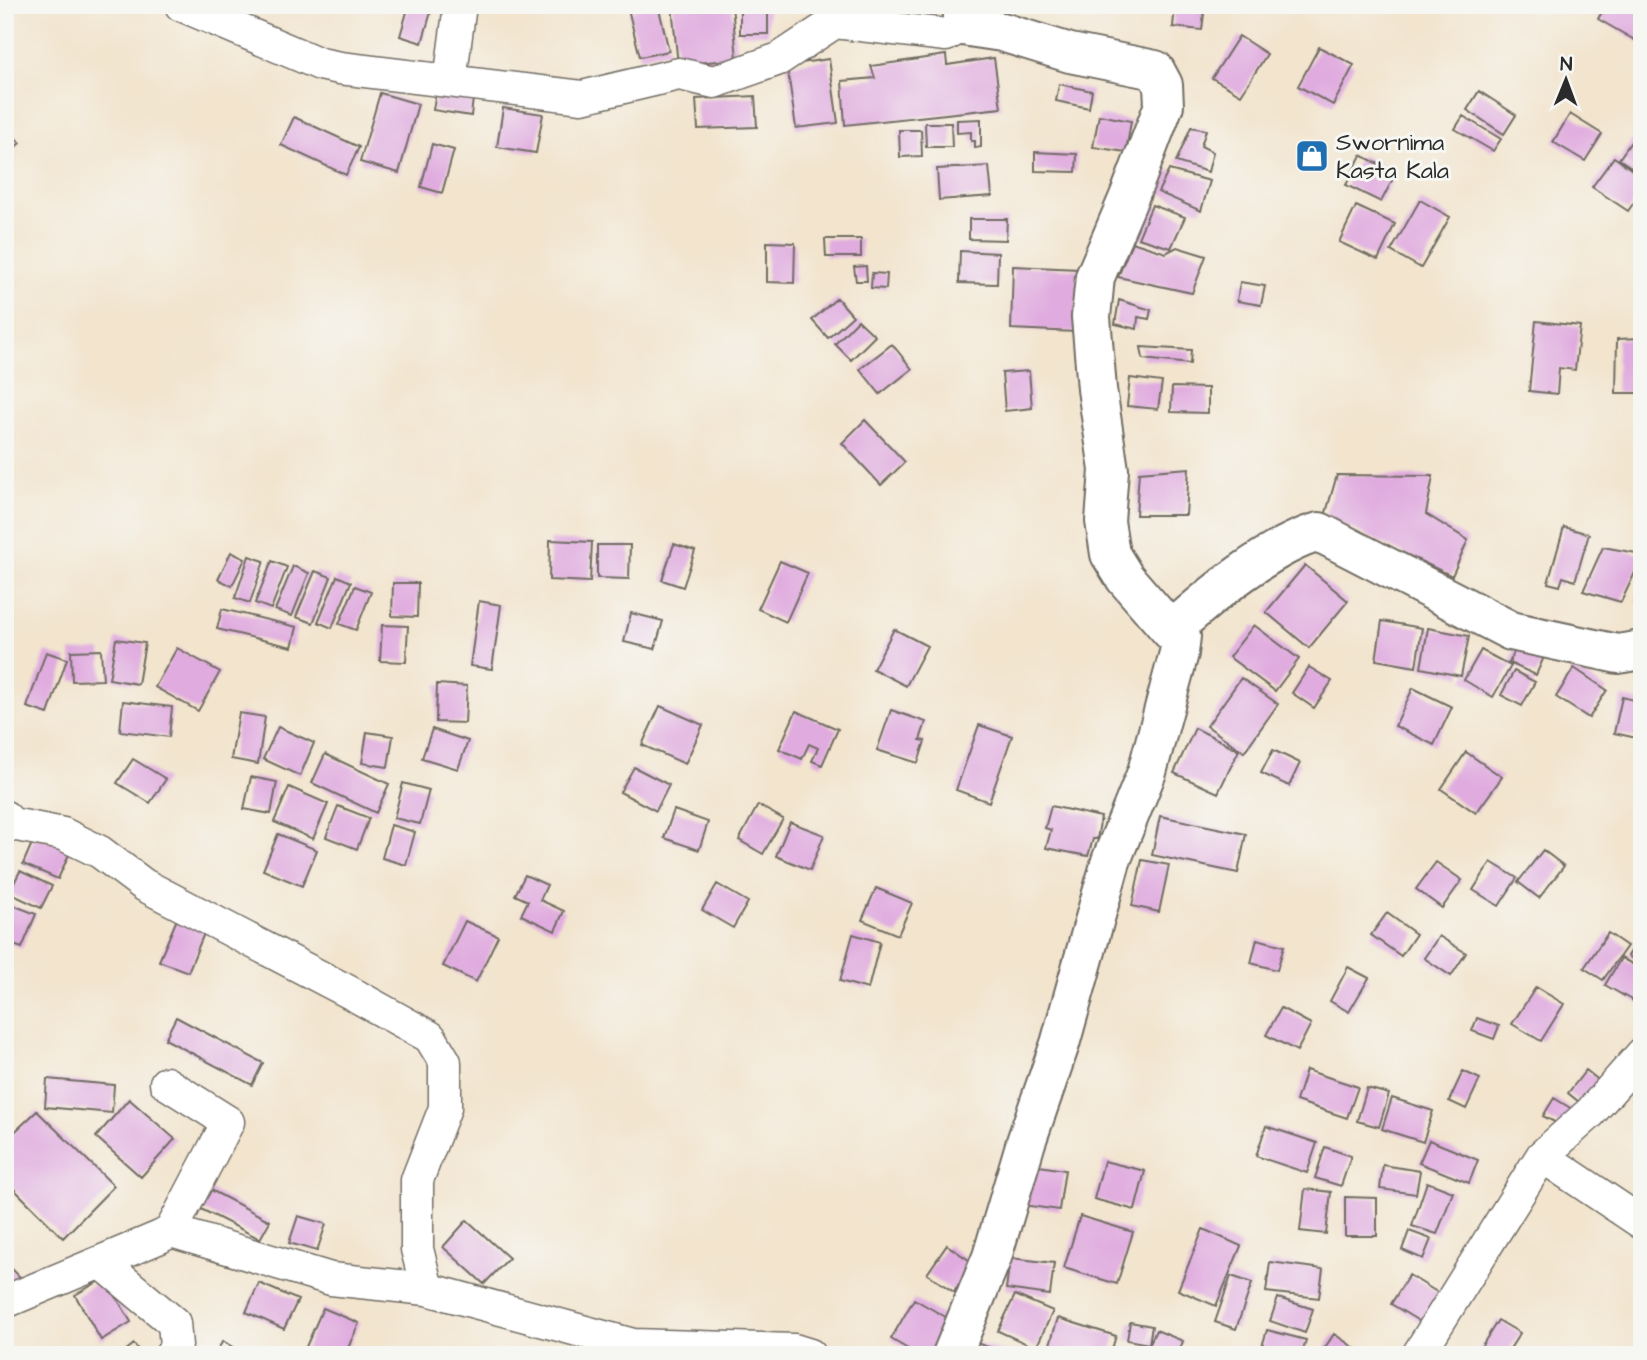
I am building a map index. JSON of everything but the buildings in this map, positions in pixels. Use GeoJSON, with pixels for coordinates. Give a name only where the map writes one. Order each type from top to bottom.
{"type":"FeatureCollection","features":[{"type":"Feature","properties":{"kind":"street"},"geometry":{"type":"LineString","coordinates":[[181,5],[320,64],[582,97],[679,74],[714,82],[779,59],[835,22],[856,24],[880,5]]}},
{"type":"Feature","properties":{"kind":"street"},"geometry":{"type":"LineString","coordinates":[[450,81],[460,5]]}},
{"type":"Feature","properties":{"kind":"street"},"geometry":{"type":"LineString","coordinates":[[835,22],[946,35],[963,15],[1002,32],[1070,53],[1155,69],[1163,85],[1164,105],[1095,277],[1091,317],[1097,389],[1109,470],[1105,521],[1110,554],[1125,578],[1171,631],[1181,636],[1180,653],[1147,772],[1111,861],[1060,1044],[1026,1142],[992,1257],[952,1355]]}},
{"type":"Feature","properties":{"kind":"street"},"geometry":{"type":"LineString","coordinates":[[1171,631],[1213,593],[1282,548],[1303,536],[1319,532],[1511,631],[1618,654],[1642,650]]}},
{"type":"Feature","properties":{"kind":"street"},"geometry":{"type":"LineString","coordinates":[[5,817],[12,824],[63,834],[100,852],[144,885],[429,1037],[444,1062],[445,1108],[417,1180],[417,1250],[427,1289]]}},
{"type":"Feature","properties":{"kind":"street"},"geometry":{"type":"LineString","coordinates":[[1418,1355],[1542,1156],[1590,1113],[1642,1054]]}},
{"type":"Feature","properties":{"kind":"street"},"geometry":{"type":"LineString","coordinates":[[5,1302],[171,1231],[228,1122],[166,1083]]}},
{"type":"Feature","properties":{"kind":"street"},"geometry":{"type":"LineString","coordinates":[[1542,1156],[1642,1223]]}},
{"type":"Feature","properties":{"kind":"street"},"geometry":{"type":"LineString","coordinates":[[171,1231],[331,1279],[427,1289],[629,1350],[794,1350],[810,1355]]}},
{"type":"Feature","properties":{"kind":"street"},"geometry":{"type":"LineString","coordinates":[[101,1262],[174,1323],[176,1346],[171,1355]]}},
{"type":"Feature","properties":{"kind":"place","name":"Swornima Kasta Kala"},"geometry":{"type":"Point","coordinates":[1312,156]}}]}
